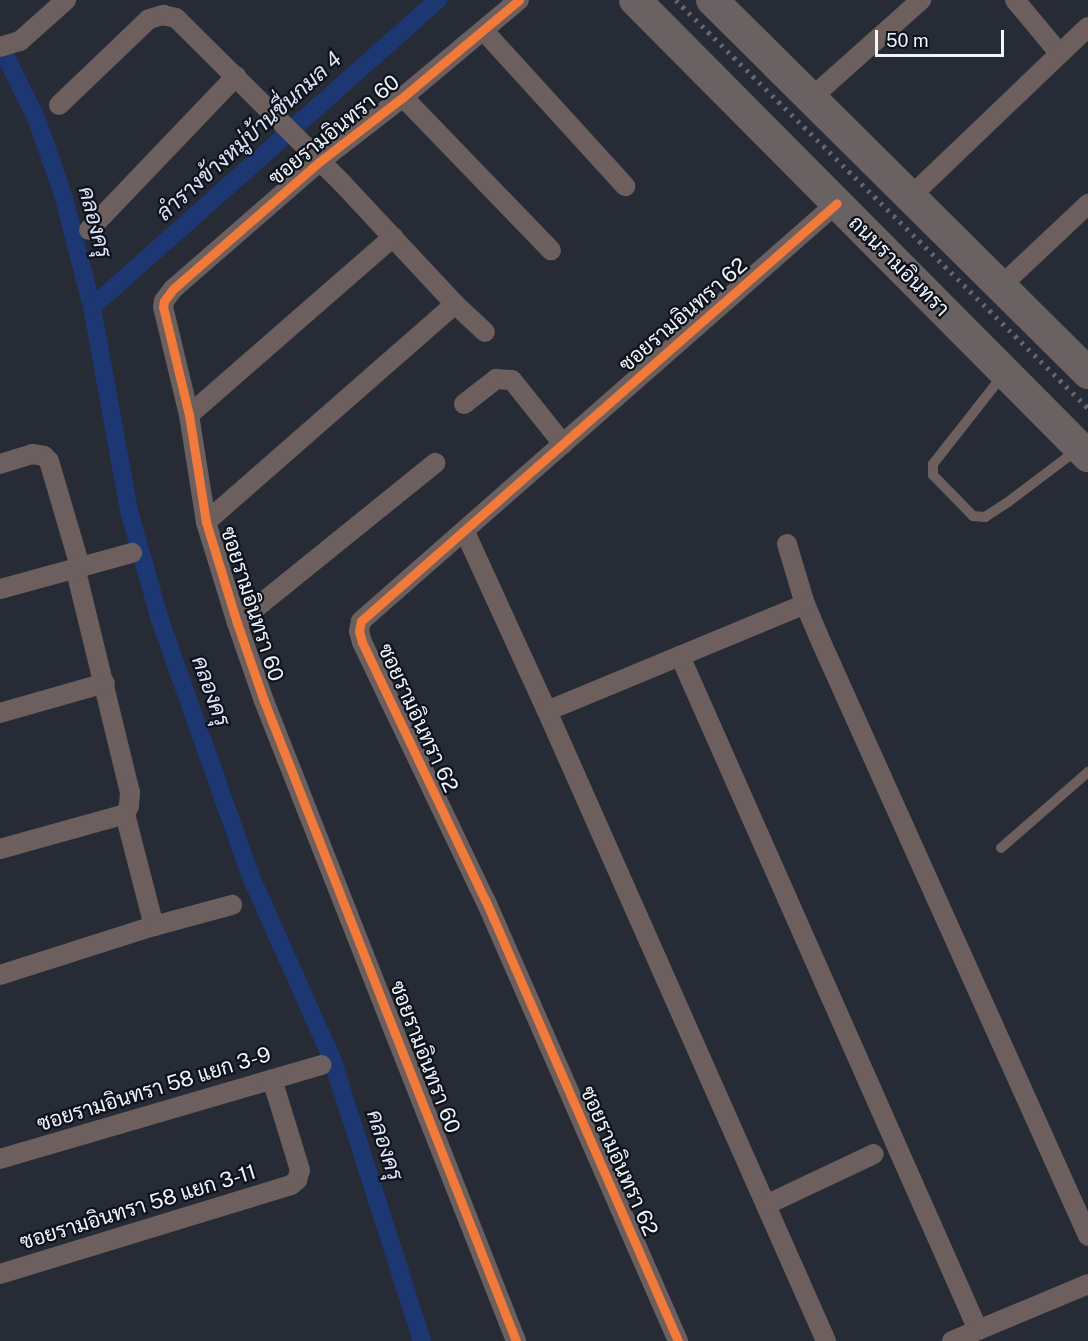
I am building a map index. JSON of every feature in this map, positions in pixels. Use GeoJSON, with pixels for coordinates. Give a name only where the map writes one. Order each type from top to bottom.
{"type":"FeatureCollection","features":[{"type":"Feature","properties":{"kind":"main road","name":"ถนนรามอินทรา"},"geometry":{"type":"LineString","coordinates":[[635,0],[1084,452]]}},
{"type":"Feature","properties":{"kind":"main road"},"geometry":{"type":"LineString","coordinates":[[712,0],[1088,373]]}},
{"type":"Feature","properties":{"kind":"main road"},"geometry":{"type":"LineString","coordinates":[[1030,316],[1088,355]]}},
{"type":"Feature","properties":{"kind":"street"},"geometry":{"type":"LineString","coordinates":[[0,47],[20,40],[66,0]]}},
{"type":"Feature","properties":{"kind":"street","name":"ซอยรามอินทรา 60"},"geometry":{"type":"LineString","coordinates":[[516,1341],[264,701],[237,623],[206,522],[189,415],[164,313],[164,301],[173,290],[319,162],[403,97],[519,0]]}},
{"type":"Feature","properties":{"kind":"street"},"geometry":{"type":"LineString","coordinates":[[810,99],[921,0]]}},
{"type":"Feature","properties":{"kind":"street"},"geometry":{"type":"LineString","coordinates":[[1015,0],[1060,54]]}},
{"type":"Feature","properties":{"kind":"street"},"geometry":{"type":"LineString","coordinates":[[59,105],[149,20],[163,15],[176,18],[236,76],[455,304],[485,332]]}},
{"type":"Feature","properties":{"kind":"street"},"geometry":{"type":"LineString","coordinates":[[910,197],[1088,27]]}},
{"type":"Feature","properties":{"kind":"street"},"geometry":{"type":"LineString","coordinates":[[484,31],[625,186]]}},
{"type":"Feature","properties":{"kind":"street"},"geometry":{"type":"LineString","coordinates":[[89,230],[236,76]]}},
{"type":"Feature","properties":{"kind":"street"},"geometry":{"type":"LineString","coordinates":[[403,97],[550,250]]}},
{"type":"Feature","properties":{"kind":"street","name":"ซอยรามอินทรา 62"},"geometry":{"type":"LineString","coordinates":[[678,1341],[485,900],[362,642],[361,621],[837,203]]}},
{"type":"Feature","properties":{"kind":"street"},"geometry":{"type":"LineString","coordinates":[[1001,286],[1088,204]]}},
{"type":"Feature","properties":{"kind":"street"},"geometry":{"type":"LineString","coordinates":[[189,415],[393,237]]}},
{"type":"Feature","properties":{"kind":"street"},"geometry":{"type":"LineString","coordinates":[[206,522],[455,304]]}},
{"type":"Feature","properties":{"kind":"street"},"geometry":{"type":"LineString","coordinates":[[464,404],[496,379],[512,380],[563,444]]}},
{"type":"Feature","properties":{"kind":"street"},"geometry":{"type":"LineString","coordinates":[[0,464],[32,454],[44,456],[49,461],[78,566],[130,792],[129,806],[125,814],[154,926]]}},
{"type":"Feature","properties":{"kind":"street"},"geometry":{"type":"LineString","coordinates":[[237,623],[435,463]]}},
{"type":"Feature","properties":{"kind":"street"},"geometry":{"type":"LineString","coordinates":[[465,531],[548,711],[826,1341]]}},
{"type":"Feature","properties":{"kind":"street"},"geometry":{"type":"LineString","coordinates":[[787,544],[805,604],[1088,1236]]}},
{"type":"Feature","properties":{"kind":"street"},"geometry":{"type":"LineString","coordinates":[[0,589],[132,553]]}},
{"type":"Feature","properties":{"kind":"street"},"geometry":{"type":"LineString","coordinates":[[548,711],[805,604]]}},
{"type":"Feature","properties":{"kind":"street"},"geometry":{"type":"LineString","coordinates":[[680,656],[978,1330]]}},
{"type":"Feature","properties":{"kind":"street"},"geometry":{"type":"LineString","coordinates":[[0,713],[105,683]]}},
{"type":"Feature","properties":{"kind":"street"},"geometry":{"type":"LineString","coordinates":[[0,849],[125,814]]}},
{"type":"Feature","properties":{"kind":"street"},"geometry":{"type":"LineString","coordinates":[[0,975],[154,926],[232,905]]}},
{"type":"Feature","properties":{"kind":"street","name":"ซอยรามอินทรา 58 แยก 3-9"},"geometry":{"type":"LineString","coordinates":[[0,1160],[322,1065]]}},
{"type":"Feature","properties":{"kind":"street","name":"ซอยรามอินทรา 58 แยก 3-11"},"geometry":{"type":"LineString","coordinates":[[0,1274],[291,1185],[297,1180],[300,1170],[272,1079]]}},
{"type":"Feature","properties":{"kind":"street"},"geometry":{"type":"LineString","coordinates":[[766,1205],[874,1154]]}},
{"type":"Feature","properties":{"kind":"street"},"geometry":{"type":"LineString","coordinates":[[952,1341],[1088,1284]]}},
{"type":"Feature","properties":{"kind":"lane"},"geometry":{"type":"LineString","coordinates":[[1005,373],[933,464],[933,475],[973,516],[985,517],[1084,452]]}},
{"type":"Feature","properties":{"kind":"lane"},"geometry":{"type":"LineString","coordinates":[[1001,848],[1088,772]]}},
{"type":"Feature","properties":{"kind":"waterway","name":"ลำรางข้างหมู่บ้านชื่นกมล 4"},"geometry":{"type":"LineString","coordinates":[[92,307],[438,0]]}},
{"type":"Feature","properties":{"kind":"waterway","name":"คลองครุ"},"geometry":{"type":"LineString","coordinates":[[0,45],[37,120],[64,198],[92,307],[129,511],[160,620],[251,877],[332,1059],[422,1341]]}},
{"type":"Feature","properties":{"kind":"railway"},"geometry":{"type":"LineString","coordinates":[[676,0],[1088,408]]}},
{"type":"Feature","properties":{"kind":"cycle path"},"geometry":{"type":"LineString","coordinates":[[516,1341],[264,701],[237,623],[206,522],[189,415],[163,307],[164,301],[173,289],[319,162],[403,97],[519,0]]}},
{"type":"Feature","properties":{"kind":"cycle path"},"geometry":{"type":"LineString","coordinates":[[678,1341],[485,900],[362,642],[359,631],[361,621],[837,203]]}}]}
